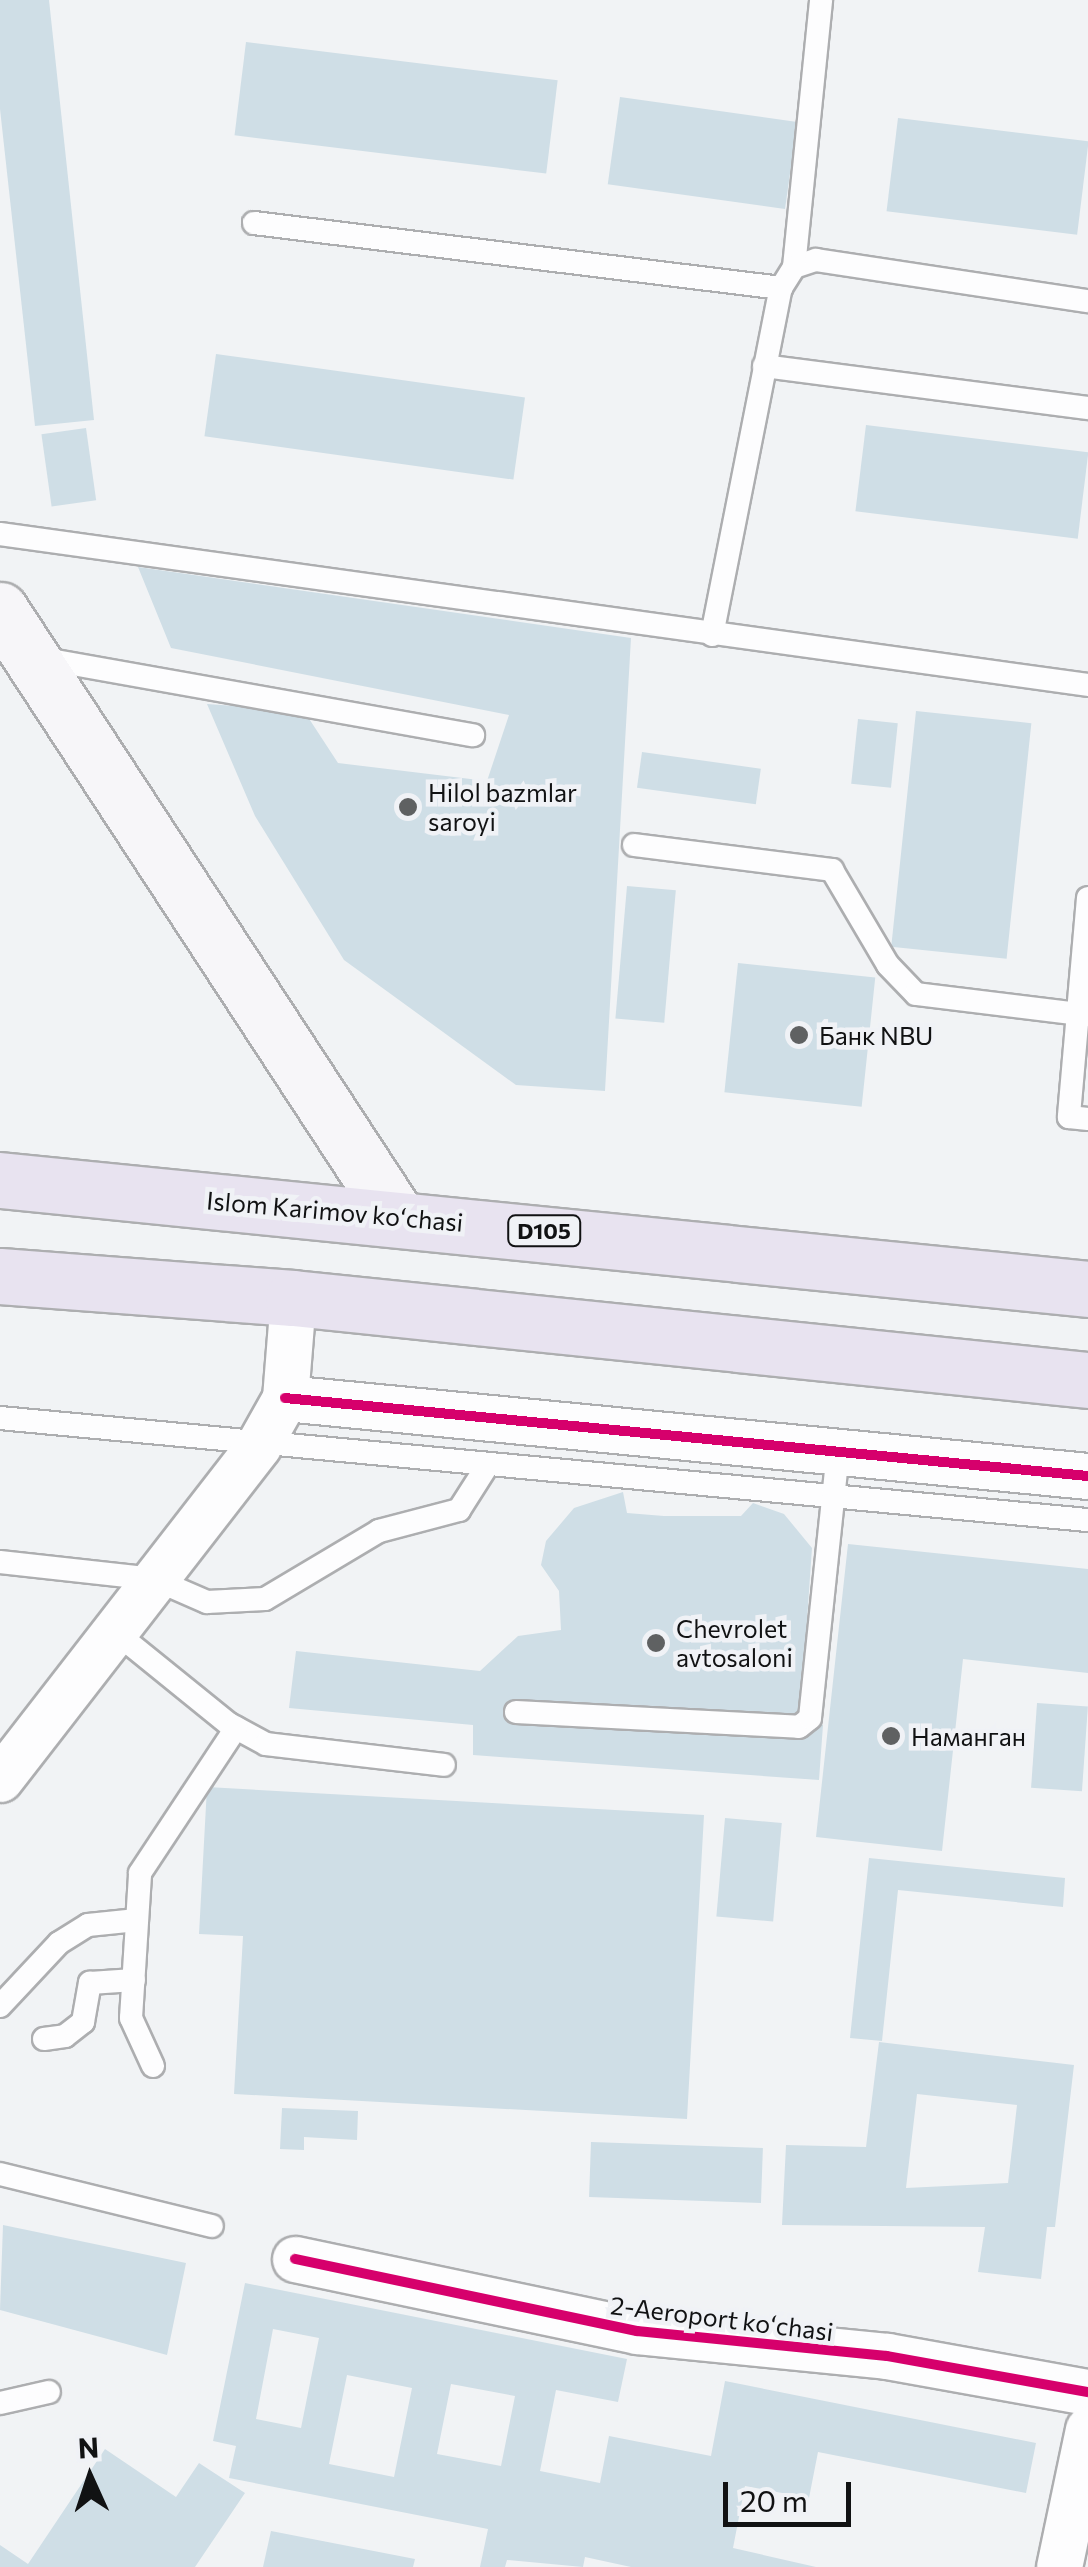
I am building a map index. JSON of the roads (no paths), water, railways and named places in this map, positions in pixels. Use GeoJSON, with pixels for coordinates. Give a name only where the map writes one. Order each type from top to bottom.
{"type":"FeatureCollection","features":[{"type":"Feature","properties":{"kind":"highway","name":"Islom Karimov koʻchasi"},"geometry":{"type":"LineString","coordinates":[[0,1180],[396,1215],[1088,1289]]}},
{"type":"Feature","properties":{"kind":"highway"},"geometry":{"type":"LineString","coordinates":[[0,1276],[293,1298],[1088,1380]]}},
{"type":"Feature","properties":{"kind":"main road"},"geometry":{"type":"LineString","coordinates":[[0,610],[396,1215]]}},
{"type":"Feature","properties":{"kind":"street"},"geometry":{"type":"LineString","coordinates":[[0,1779],[258,1446],[284,1398],[293,1298]]}},
{"type":"Feature","properties":{"kind":"street"},"geometry":{"type":"LineString","coordinates":[[284,1398],[1088,1476]]}},
{"type":"Feature","properties":{"kind":"street","name":"2-Aeroport koʻchasi"},"geometry":{"type":"LineString","coordinates":[[296,2259],[637,2331],[888,2356],[1088,2392]]}},
{"type":"Feature","properties":{"kind":"street"},"geometry":{"type":"LineString","coordinates":[[1059,2567],[1088,2429]]}},
{"type":"Feature","properties":{"kind":"lane"},"geometry":{"type":"LineString","coordinates":[[712,635],[764,366],[787,277],[821,0]]}},
{"type":"Feature","properties":{"kind":"lane"},"geometry":{"type":"LineString","coordinates":[[254,223],[787,277],[816,260],[1088,301]]}},
{"type":"Feature","properties":{"kind":"lane"},"geometry":{"type":"LineString","coordinates":[[764,366],[1088,408]]}},
{"type":"Feature","properties":{"kind":"lane"},"geometry":{"type":"LineString","coordinates":[[0,534],[1088,686]]}},
{"type":"Feature","properties":{"kind":"lane"},"geometry":{"type":"LineString","coordinates":[[35,658],[473,735]]}},
{"type":"Feature","properties":{"kind":"lane"},"geometry":{"type":"LineString","coordinates":[[634,845],[832,870],[888,965],[916,994],[1085,1014]]}},
{"type":"Feature","properties":{"kind":"lane"},"geometry":{"type":"LineString","coordinates":[[1088,898],[1085,1014],[1069,1117],[1088,1119]]}},
{"type":"Feature","properties":{"kind":"lane"},"geometry":{"type":"LineString","coordinates":[[0,1418],[258,1446],[1088,1520]]}},
{"type":"Feature","properties":{"kind":"lane"},"geometry":{"type":"LineString","coordinates":[[516,1712],[799,1727],[816,1702],[838,1453]]}},
{"type":"Feature","properties":{"kind":"lane"},"geometry":{"type":"LineString","coordinates":[[0,1562],[154,1578],[208,1602],[265,1599],[380,1531],[458,1510],[488,1466]]}},
{"type":"Feature","properties":{"kind":"lane"},"geometry":{"type":"LineString","coordinates":[[114,1631],[236,1728],[266,1744],[444,1765]]}},
{"type":"Feature","properties":{"kind":"lane"},"geometry":{"type":"LineString","coordinates":[[153,2066],[131,2018],[140,1872],[236,1728]]}},
{"type":"Feature","properties":{"kind":"lane"},"geometry":{"type":"LineString","coordinates":[[0,2006],[59,1942],[88,1925],[137,1920]]}},
{"type":"Feature","properties":{"kind":"lane"},"geometry":{"type":"LineString","coordinates":[[44,2039],[65,2036],[83,2022],[90,1983],[134,1980]]}},
{"type":"Feature","properties":{"kind":"lane"},"geometry":{"type":"LineString","coordinates":[[0,2174],[212,2226]]}},
{"type":"Feature","properties":{"kind":"lane"},"geometry":{"type":"LineString","coordinates":[[0,2403],[49,2392]]}},
{"type":"Feature","properties":{"kind":"place","name":"Hilol bazmlar saroyi"},"geometry":{"type":"Point","coordinates":[408,807]}},
{"type":"Feature","properties":{"kind":"place","name":"Банк NBU"},"geometry":{"type":"Point","coordinates":[799,1035]}},
{"type":"Feature","properties":{"kind":"place","name":"Chevrolet avtosaloni"},"geometry":{"type":"Point","coordinates":[656,1643]}},
{"type":"Feature","properties":{"kind":"place","name":"Наманган"},"geometry":{"type":"Point","coordinates":[891,1736]}}]}
